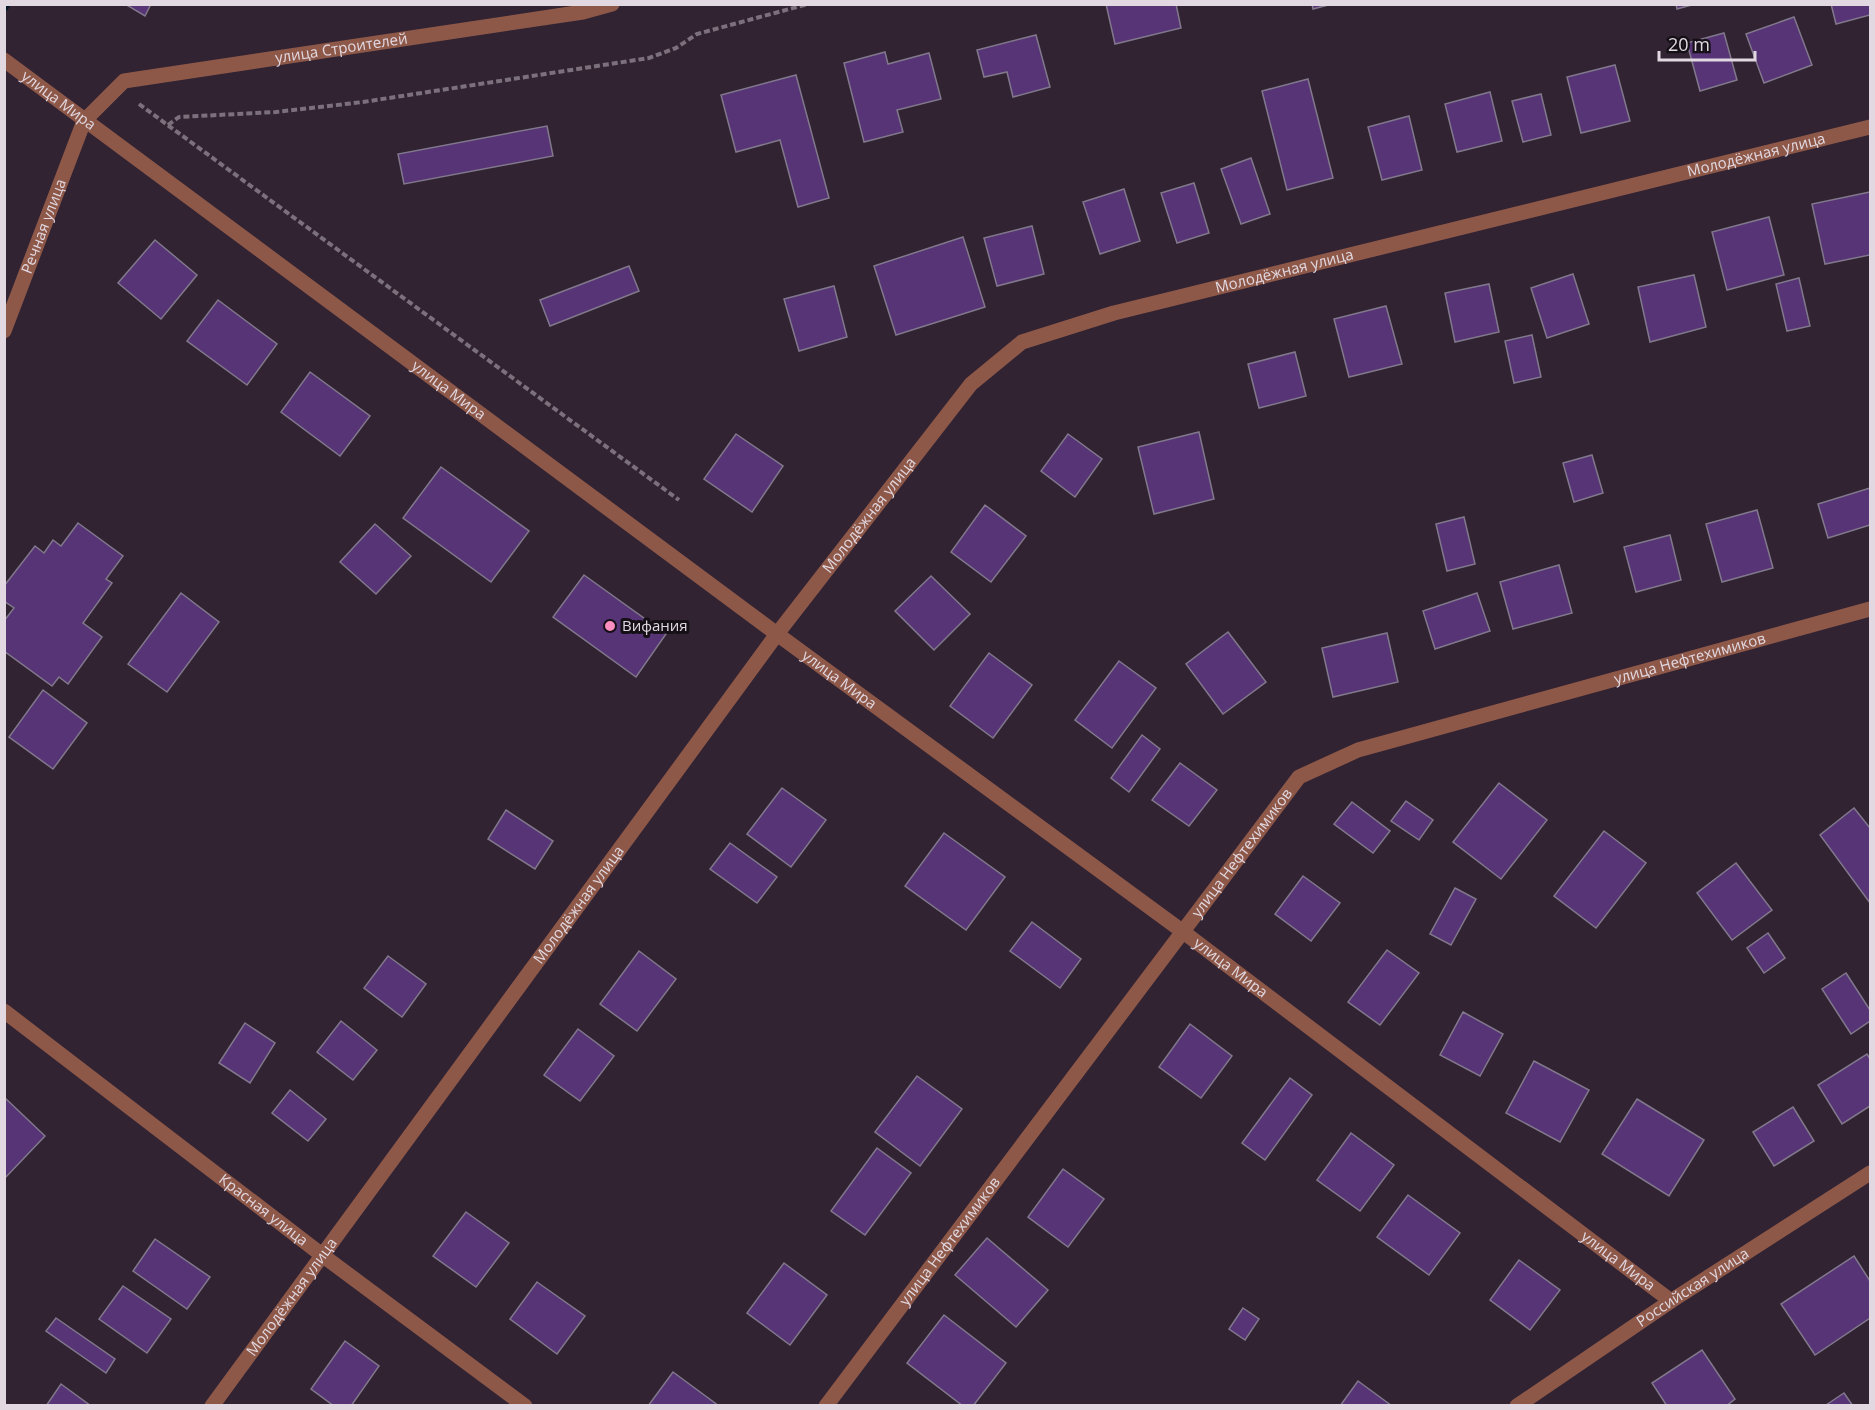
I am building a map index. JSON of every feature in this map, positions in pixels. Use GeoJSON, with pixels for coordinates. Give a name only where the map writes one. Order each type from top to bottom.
{"type":"FeatureCollection","features":[{"type":"Feature","properties":{"kind":"street","name":"улица Строителей"},"geometry":{"type":"LineString","coordinates":[[84,121],[124,81],[584,12],[612,4]]}},
{"type":"Feature","properties":{"kind":"street","name":"улица Мира"},"geometry":{"type":"LineString","coordinates":[[4,60],[1182,932],[1671,1301]]}},
{"type":"Feature","properties":{"kind":"street","name":"Речная улица"},"geometry":{"type":"LineString","coordinates":[[4,331],[84,121]]}},
{"type":"Feature","properties":{"kind":"street","name":"Молодёжная улица"},"geometry":{"type":"LineString","coordinates":[[212,1406],[777,634],[971,384],[1022,342],[1114,313],[1870,127]]}},
{"type":"Feature","properties":{"kind":"street","name":"улица Нефтехимиков"},"geometry":{"type":"LineString","coordinates":[[826,1406],[1299,777],[1358,750],[1870,609]]}},
{"type":"Feature","properties":{"kind":"street","name":"Красная улица"},"geometry":{"type":"LineString","coordinates":[[4,1011],[322,1255],[525,1406]]}},
{"type":"Feature","properties":{"kind":"street","name":"Российская улица"},"geometry":{"type":"LineString","coordinates":[[1517,1406],[1671,1301],[1870,1173]]}},
{"type":"Feature","properties":{"kind":"path"},"geometry":{"type":"LineString","coordinates":[[168,125],[179,117],[276,112],[363,102],[649,57],[676,48],[697,34],[808,4]]}},
{"type":"Feature","properties":{"kind":"path"},"geometry":{"type":"LineString","coordinates":[[117,87],[679,500]]}},
{"type":"Feature","properties":{"kind":"building"},"geometry":{"type":"Polygon","coordinates":[[[125,4],[151,4],[145,16],[125,4]]]}},
{"type":"Feature","properties":{"kind":"building"},"geometry":{"type":"Polygon","coordinates":[[[1106,4],[1176,4],[1181,28],[1115,44],[1106,4]]]}},
{"type":"Feature","properties":{"kind":"building"},"geometry":{"type":"Polygon","coordinates":[[[1312,4],[1332,4],[1313,9],[1312,4]]]}},
{"type":"Feature","properties":{"kind":"building"},"geometry":{"type":"Polygon","coordinates":[[[1676,4],[1695,4],[1677,9],[1676,4]]]}},
{"type":"Feature","properties":{"kind":"building"},"geometry":{"type":"Polygon","coordinates":[[[1831,4],[1870,4],[1870,15],[1836,24],[1831,4]]]}},
{"type":"Feature","properties":{"kind":"building"},"geometry":{"type":"Polygon","coordinates":[[[1794,17],[1812,65],[1764,83],[1746,34],[1794,17]]]}},
{"type":"Feature","properties":{"kind":"building"},"geometry":{"type":"Polygon","coordinates":[[[1724,33],[1737,80],[1700,91],[1687,43],[1724,33]]]}},
{"type":"Feature","properties":{"kind":"building"},"geometry":{"type":"Polygon","coordinates":[[[1036,35],[1050,87],[1013,97],[1007,72],[984,77],[977,50],[1036,35]]]}},
{"type":"Feature","properties":{"kind":"building"},"geometry":{"type":"Polygon","coordinates":[[[885,52],[888,64],[929,53],[941,99],[897,110],[903,132],[864,142],[844,63],[885,52]]]}},
{"type":"Feature","properties":{"kind":"building"},"geometry":{"type":"Polygon","coordinates":[[[1615,65],[1630,121],[1581,133],[1567,77],[1615,65]]]}},
{"type":"Feature","properties":{"kind":"building"},"geometry":{"type":"Polygon","coordinates":[[[796,75],[829,198],[798,207],[780,140],[736,152],[721,95],[796,75]]]}},
{"type":"Feature","properties":{"kind":"building"},"geometry":{"type":"Polygon","coordinates":[[[1308,79],[1333,178],[1287,190],[1262,91],[1308,79]]]}},
{"type":"Feature","properties":{"kind":"building"},"geometry":{"type":"Polygon","coordinates":[[[1490,92],[1502,141],[1457,152],[1445,104],[1490,92]]]}},
{"type":"Feature","properties":{"kind":"building"},"geometry":{"type":"Polygon","coordinates":[[[1541,94],[1551,135],[1523,142],[1512,101],[1541,94]]]}},
{"type":"Feature","properties":{"kind":"building"},"geometry":{"type":"Polygon","coordinates":[[[1409,116],[1422,170],[1382,180],[1368,127],[1409,116]]]}},
{"type":"Feature","properties":{"kind":"building"},"geometry":{"type":"Polygon","coordinates":[[[547,126],[553,156],[404,184],[398,154],[547,126]]]}},
{"type":"Feature","properties":{"kind":"building"},"geometry":{"type":"Polygon","coordinates":[[[1251,158],[1270,214],[1241,224],[1221,169],[1251,158]]]}},
{"type":"Feature","properties":{"kind":"building"},"geometry":{"type":"Polygon","coordinates":[[[1194,183],[1209,233],[1177,243],[1161,193],[1194,183]]]}},
{"type":"Feature","properties":{"kind":"building"},"geometry":{"type":"Polygon","coordinates":[[[1124,189],[1140,241],[1100,254],[1083,202],[1124,189]]]}},
{"type":"Feature","properties":{"kind":"building"},"geometry":{"type":"Polygon","coordinates":[[[1870,192],[1870,255],[1825,264],[1812,204],[1870,192]]]}},
{"type":"Feature","properties":{"kind":"building"},"geometry":{"type":"Polygon","coordinates":[[[1769,217],[1784,275],[1727,290],[1712,232],[1769,217]]]}},
{"type":"Feature","properties":{"kind":"building"},"geometry":{"type":"Polygon","coordinates":[[[1032,226],[1044,274],[997,286],[984,238],[1032,226]]]}},
{"type":"Feature","properties":{"kind":"building"},"geometry":{"type":"Polygon","coordinates":[[[963,237],[985,307],[896,335],[874,266],[963,237]]]}},
{"type":"Feature","properties":{"kind":"building"},"geometry":{"type":"Polygon","coordinates":[[[155,240],[197,275],[161,319],[118,283],[155,240]]]}},
{"type":"Feature","properties":{"kind":"building"},"geometry":{"type":"Polygon","coordinates":[[[629,266],[639,291],[550,326],[540,300],[629,266]]]}},
{"type":"Feature","properties":{"kind":"building"},"geometry":{"type":"Polygon","coordinates":[[[1573,274],[1589,324],[1547,338],[1531,288],[1573,274]]]}},
{"type":"Feature","properties":{"kind":"building"},"geometry":{"type":"Polygon","coordinates":[[[1694,275],[1706,327],[1650,342],[1638,287],[1694,275]]]}},
{"type":"Feature","properties":{"kind":"building"},"geometry":{"type":"Polygon","coordinates":[[[1799,278],[1810,326],[1787,331],[1776,284],[1799,278]]]}},
{"type":"Feature","properties":{"kind":"building"},"geometry":{"type":"Polygon","coordinates":[[[1489,284],[1499,332],[1455,342],[1445,293],[1489,284]]]}},
{"type":"Feature","properties":{"kind":"building"},"geometry":{"type":"Polygon","coordinates":[[[834,286],[847,337],[799,351],[784,299],[834,286]]]}},
{"type":"Feature","properties":{"kind":"building"},"geometry":{"type":"Polygon","coordinates":[[[218,300],[277,344],[247,385],[187,341],[218,300]]]}},
{"type":"Feature","properties":{"kind":"building"},"geometry":{"type":"Polygon","coordinates":[[[1386,306],[1402,364],[1349,377],[1334,319],[1386,306]]]}},
{"type":"Feature","properties":{"kind":"building"},"geometry":{"type":"Polygon","coordinates":[[[1532,335],[1541,377],[1514,383],[1505,341],[1532,335]]]}},
{"type":"Feature","properties":{"kind":"building"},"geometry":{"type":"Polygon","coordinates":[[[1295,352],[1306,396],[1259,408],[1248,364],[1295,352]]]}},
{"type":"Feature","properties":{"kind":"building"},"geometry":{"type":"Polygon","coordinates":[[[310,372],[370,416],[340,456],[281,412],[310,372]]]}},
{"type":"Feature","properties":{"kind":"building"},"geometry":{"type":"Polygon","coordinates":[[[1199,432],[1214,499],[1154,514],[1138,447],[1199,432]]]}},
{"type":"Feature","properties":{"kind":"building"},"geometry":{"type":"Polygon","coordinates":[[[736,434],[783,466],[752,512],[704,479],[736,434]]]}},
{"type":"Feature","properties":{"kind":"building"},"geometry":{"type":"Polygon","coordinates":[[[1068,434],[1102,459],[1075,497],[1041,471],[1068,434]]]}},
{"type":"Feature","properties":{"kind":"building"},"geometry":{"type":"Polygon","coordinates":[[[1592,455],[1603,493],[1574,502],[1563,463],[1592,455]]]}},
{"type":"Feature","properties":{"kind":"building"},"geometry":{"type":"Polygon","coordinates":[[[441,467],[529,531],[491,582],[403,518],[441,467]]]}},
{"type":"Feature","properties":{"kind":"building"},"geometry":{"type":"Polygon","coordinates":[[[1870,488],[1870,525],[1828,538],[1818,504],[1870,488]]]}},
{"type":"Feature","properties":{"kind":"building"},"geometry":{"type":"Polygon","coordinates":[[[985,505],[1026,536],[991,582],[951,552],[985,505]]]}},
{"type":"Feature","properties":{"kind":"building"},"geometry":{"type":"Polygon","coordinates":[[[1757,510],[1773,568],[1722,582],[1706,524],[1757,510]]]}},
{"type":"Feature","properties":{"kind":"building"},"geometry":{"type":"Polygon","coordinates":[[[1464,517],[1475,564],[1447,571],[1436,524],[1464,517]]]}},
{"type":"Feature","properties":{"kind":"building"},"geometry":{"type":"Polygon","coordinates":[[[78,523],[123,556],[106,579],[112,583],[83,623],[102,637],[68,684],[59,677],[52,686],[4,651],[4,621],[14,608],[4,601],[4,586],[35,546],[44,553],[53,540],[61,546],[78,523]]]}},
{"type":"Feature","properties":{"kind":"building"},"geometry":{"type":"Polygon","coordinates":[[[375,524],[411,556],[376,594],[340,562],[375,524]]]}},
{"type":"Feature","properties":{"kind":"building"},"geometry":{"type":"Polygon","coordinates":[[[1670,535],[1681,580],[1636,592],[1624,547],[1670,535]]]}},
{"type":"Feature","properties":{"kind":"building"},"geometry":{"type":"Polygon","coordinates":[[[1559,565],[1572,613],[1513,629],[1500,582],[1559,565]]]}},
{"type":"Feature","properties":{"kind":"building","name":"Вифания"},"geometry":{"type":"Polygon","coordinates":[[[584,575],[666,634],[636,677],[553,617],[584,575]]]}},
{"type":"Feature","properties":{"kind":"building"},"geometry":{"type":"Polygon","coordinates":[[[931,576],[970,614],[934,650],[895,611],[931,576]]]}},
{"type":"Feature","properties":{"kind":"building"},"geometry":{"type":"Polygon","coordinates":[[[181,593],[219,622],[167,692],[128,664],[181,593]]]}},
{"type":"Feature","properties":{"kind":"building"},"geometry":{"type":"Polygon","coordinates":[[[1477,593],[1490,631],[1435,649],[1423,611],[1477,593]]]}},
{"type":"Feature","properties":{"kind":"building"},"geometry":{"type":"Polygon","coordinates":[[[1228,632],[1266,682],[1223,714],[1186,664],[1228,632]]]}},
{"type":"Feature","properties":{"kind":"building"},"geometry":{"type":"Polygon","coordinates":[[[1387,633],[1398,682],[1333,697],[1322,648],[1387,633]]]}},
{"type":"Feature","properties":{"kind":"building"},"geometry":{"type":"Polygon","coordinates":[[[989,653],[1032,685],[993,738],[950,706],[989,653]]]}},
{"type":"Feature","properties":{"kind":"building"},"geometry":{"type":"Polygon","coordinates":[[[1119,661],[1156,688],[1112,748],[1075,720],[1119,661]]]}},
{"type":"Feature","properties":{"kind":"building"},"geometry":{"type":"Polygon","coordinates":[[[43,690],[87,723],[53,769],[9,737],[43,690]]]}},
{"type":"Feature","properties":{"kind":"building"},"geometry":{"type":"Polygon","coordinates":[[[1142,735],[1160,749],[1129,792],[1111,778],[1142,735]]]}},
{"type":"Feature","properties":{"kind":"building"},"geometry":{"type":"Polygon","coordinates":[[[1180,763],[1217,790],[1189,826],[1152,800],[1180,763]]]}},
{"type":"Feature","properties":{"kind":"building"},"geometry":{"type":"Polygon","coordinates":[[[1499,783],[1547,820],[1501,879],[1453,842],[1499,783]]]}},
{"type":"Feature","properties":{"kind":"building"},"geometry":{"type":"Polygon","coordinates":[[[782,788],[826,820],[791,867],[747,834],[782,788]]]}},
{"type":"Feature","properties":{"kind":"building"},"geometry":{"type":"Polygon","coordinates":[[[1406,801],[1433,820],[1419,840],[1391,821],[1406,801]]]}},
{"type":"Feature","properties":{"kind":"building"},"geometry":{"type":"Polygon","coordinates":[[[1352,802],[1390,831],[1373,853],[1334,824],[1352,802]]]}},
{"type":"Feature","properties":{"kind":"building"},"geometry":{"type":"Polygon","coordinates":[[[1854,808],[1870,828],[1870,903],[1820,835],[1854,808]]]}},
{"type":"Feature","properties":{"kind":"building"},"geometry":{"type":"Polygon","coordinates":[[[506,810],[553,841],[535,869],[488,839],[506,810]]]}},
{"type":"Feature","properties":{"kind":"building"},"geometry":{"type":"Polygon","coordinates":[[[1604,831],[1646,863],[1596,928],[1554,896],[1604,831]]]}},
{"type":"Feature","properties":{"kind":"building"},"geometry":{"type":"Polygon","coordinates":[[[944,833],[1005,877],[966,930],[905,886],[944,833]]]}},
{"type":"Feature","properties":{"kind":"building"},"geometry":{"type":"Polygon","coordinates":[[[730,843],[777,877],[757,903],[710,869],[730,843]]]}},
{"type":"Feature","properties":{"kind":"building"},"geometry":{"type":"Polygon","coordinates":[[[1736,863],[1772,910],[1732,940],[1697,893],[1736,863]]]}},
{"type":"Feature","properties":{"kind":"building"},"geometry":{"type":"Polygon","coordinates":[[[1303,876],[1340,903],[1311,941],[1275,914],[1303,876]]]}},
{"type":"Feature","properties":{"kind":"building"},"geometry":{"type":"Polygon","coordinates":[[[1455,888],[1476,899],[1451,945],[1430,934],[1455,888]]]}},
{"type":"Feature","properties":{"kind":"building"},"geometry":{"type":"Polygon","coordinates":[[[1032,922],[1081,959],[1060,988],[1010,951],[1032,922]]]}},
{"type":"Feature","properties":{"kind":"building"},"geometry":{"type":"Polygon","coordinates":[[[1768,933],[1785,958],[1764,973],[1747,948],[1768,933]]]}},
{"type":"Feature","properties":{"kind":"building"},"geometry":{"type":"Polygon","coordinates":[[[1387,950],[1419,973],[1380,1025],[1348,1002],[1387,950]]]}},
{"type":"Feature","properties":{"kind":"building"},"geometry":{"type":"Polygon","coordinates":[[[639,951],[676,979],[637,1031],[600,1004],[639,951]]]}},
{"type":"Feature","properties":{"kind":"building"},"geometry":{"type":"Polygon","coordinates":[[[388,956],[426,984],[402,1017],[364,988],[388,956]]]}},
{"type":"Feature","properties":{"kind":"building"},"geometry":{"type":"Polygon","coordinates":[[[1846,973],[1870,1010],[1870,1021],[1851,1034],[1822,989],[1846,973]]]}},
{"type":"Feature","properties":{"kind":"building"},"geometry":{"type":"Polygon","coordinates":[[[1463,1012],[1503,1034],[1480,1076],[1440,1055],[1463,1012]]]}},
{"type":"Feature","properties":{"kind":"building"},"geometry":{"type":"Polygon","coordinates":[[[341,1021],[377,1050],[353,1080],[317,1052],[341,1021]]]}},
{"type":"Feature","properties":{"kind":"building"},"geometry":{"type":"Polygon","coordinates":[[[245,1023],[275,1043],[250,1083],[219,1063],[245,1023]]]}},
{"type":"Feature","properties":{"kind":"building"},"geometry":{"type":"Polygon","coordinates":[[[1190,1024],[1232,1056],[1201,1098],[1159,1067],[1190,1024]]]}},
{"type":"Feature","properties":{"kind":"building"},"geometry":{"type":"Polygon","coordinates":[[[578,1029],[614,1056],[580,1101],[544,1075],[578,1029]]]}},
{"type":"Feature","properties":{"kind":"building"},"geometry":{"type":"Polygon","coordinates":[[[1867,1054],[1870,1059],[1870,1106],[1842,1124],[1818,1085],[1867,1054]]]}},
{"type":"Feature","properties":{"kind":"building"},"geometry":{"type":"Polygon","coordinates":[[[1534,1061],[1589,1090],[1560,1142],[1506,1113],[1534,1061]]]}},
{"type":"Feature","properties":{"kind":"building"},"geometry":{"type":"Polygon","coordinates":[[[917,1076],[962,1109],[920,1166],[875,1132],[917,1076]]]}},
{"type":"Feature","properties":{"kind":"building"},"geometry":{"type":"Polygon","coordinates":[[[1290,1078],[1312,1095],[1265,1160],[1242,1143],[1290,1078]]]}},
{"type":"Feature","properties":{"kind":"building"},"geometry":{"type":"Polygon","coordinates":[[[290,1090],[326,1119],[308,1141],[272,1113],[290,1090]]]}},
{"type":"Feature","properties":{"kind":"building"},"geometry":{"type":"Polygon","coordinates":[[[4,1097],[45,1136],[5,1178],[4,1177],[4,1097]]]}},
{"type":"Feature","properties":{"kind":"building"},"geometry":{"type":"Polygon","coordinates":[[[1637,1099],[1704,1140],[1669,1196],[1602,1154],[1637,1099]]]}},
{"type":"Feature","properties":{"kind":"building"},"geometry":{"type":"Polygon","coordinates":[[[1793,1107],[1814,1141],[1774,1166],[1753,1132],[1793,1107]]]}},
{"type":"Feature","properties":{"kind":"building"},"geometry":{"type":"Polygon","coordinates":[[[1351,1133],[1394,1165],[1360,1211],[1317,1180],[1351,1133]]]}},
{"type":"Feature","properties":{"kind":"building"},"geometry":{"type":"Polygon","coordinates":[[[877,1148],[911,1173],[865,1235],[831,1211],[877,1148]]]}},
{"type":"Feature","properties":{"kind":"building"},"geometry":{"type":"Polygon","coordinates":[[[1063,1169],[1104,1199],[1068,1247],[1028,1217],[1063,1169]]]}},
{"type":"Feature","properties":{"kind":"building"},"geometry":{"type":"Polygon","coordinates":[[[1408,1195],[1460,1233],[1429,1275],[1377,1237],[1408,1195]]]}},
{"type":"Feature","properties":{"kind":"building"},"geometry":{"type":"Polygon","coordinates":[[[466,1212],[509,1243],[476,1287],[433,1256],[466,1212]]]}},
{"type":"Feature","properties":{"kind":"building"},"geometry":{"type":"Polygon","coordinates":[[[987,1238],[1048,1290],[1016,1327],[955,1275],[987,1238]]]}},
{"type":"Feature","properties":{"kind":"building"},"geometry":{"type":"Polygon","coordinates":[[[155,1239],[210,1277],[187,1309],[133,1271],[155,1239]]]}},
{"type":"Feature","properties":{"kind":"building"},"geometry":{"type":"Polygon","coordinates":[[[1854,1256],[1870,1281],[1870,1318],[1815,1355],[1781,1304],[1854,1256]]]}},
{"type":"Feature","properties":{"kind":"building"},"geometry":{"type":"Polygon","coordinates":[[[1519,1260],[1560,1290],[1530,1330],[1490,1300],[1519,1260]]]}},
{"type":"Feature","properties":{"kind":"building"},"geometry":{"type":"Polygon","coordinates":[[[784,1263],[827,1295],[790,1345],[747,1313],[784,1263]]]}},
{"type":"Feature","properties":{"kind":"building"},"geometry":{"type":"Polygon","coordinates":[[[537,1282],[585,1316],[557,1354],[510,1319],[537,1282]]]}},
{"type":"Feature","properties":{"kind":"building"},"geometry":{"type":"Polygon","coordinates":[[[123,1286],[171,1319],[147,1353],[99,1319],[123,1286]]]}},
{"type":"Feature","properties":{"kind":"building"},"geometry":{"type":"Polygon","coordinates":[[[1243,1308],[1259,1319],[1245,1340],[1229,1329],[1243,1308]]]}},
{"type":"Feature","properties":{"kind":"building"},"geometry":{"type":"Polygon","coordinates":[[[944,1315],[1006,1363],[973,1406],[963,1406],[907,1363],[944,1315]]]}},
{"type":"Feature","properties":{"kind":"building"},"geometry":{"type":"Polygon","coordinates":[[[56,1318],[115,1359],[106,1373],[46,1331],[56,1318]]]}},
{"type":"Feature","properties":{"kind":"building"},"geometry":{"type":"Polygon","coordinates":[[[345,1341],[379,1366],[351,1406],[334,1406],[311,1389],[345,1341]]]}},
{"type":"Feature","properties":{"kind":"building"},"geometry":{"type":"Polygon","coordinates":[[[1702,1350],[1735,1399],[1726,1406],[1667,1406],[1652,1383],[1702,1350]]]}},
{"type":"Feature","properties":{"kind":"building"},"geometry":{"type":"Polygon","coordinates":[[[673,1372],[719,1406],[648,1406],[673,1372]]]}},
{"type":"Feature","properties":{"kind":"building"},"geometry":{"type":"Polygon","coordinates":[[[1358,1381],[1392,1406],[1340,1406],[1358,1381]]]}},
{"type":"Feature","properties":{"kind":"building"},"geometry":{"type":"Polygon","coordinates":[[[61,1384],[91,1406],[46,1406],[61,1384]]]}},
{"type":"Feature","properties":{"kind":"building"},"geometry":{"type":"Polygon","coordinates":[[[1844,1393],[1853,1406],[1826,1405],[1844,1393]]]}},
{"type":"Feature","properties":{"kind":"place","name":"Вифания"},"geometry":{"type":"Point","coordinates":[610,626]}}]}
